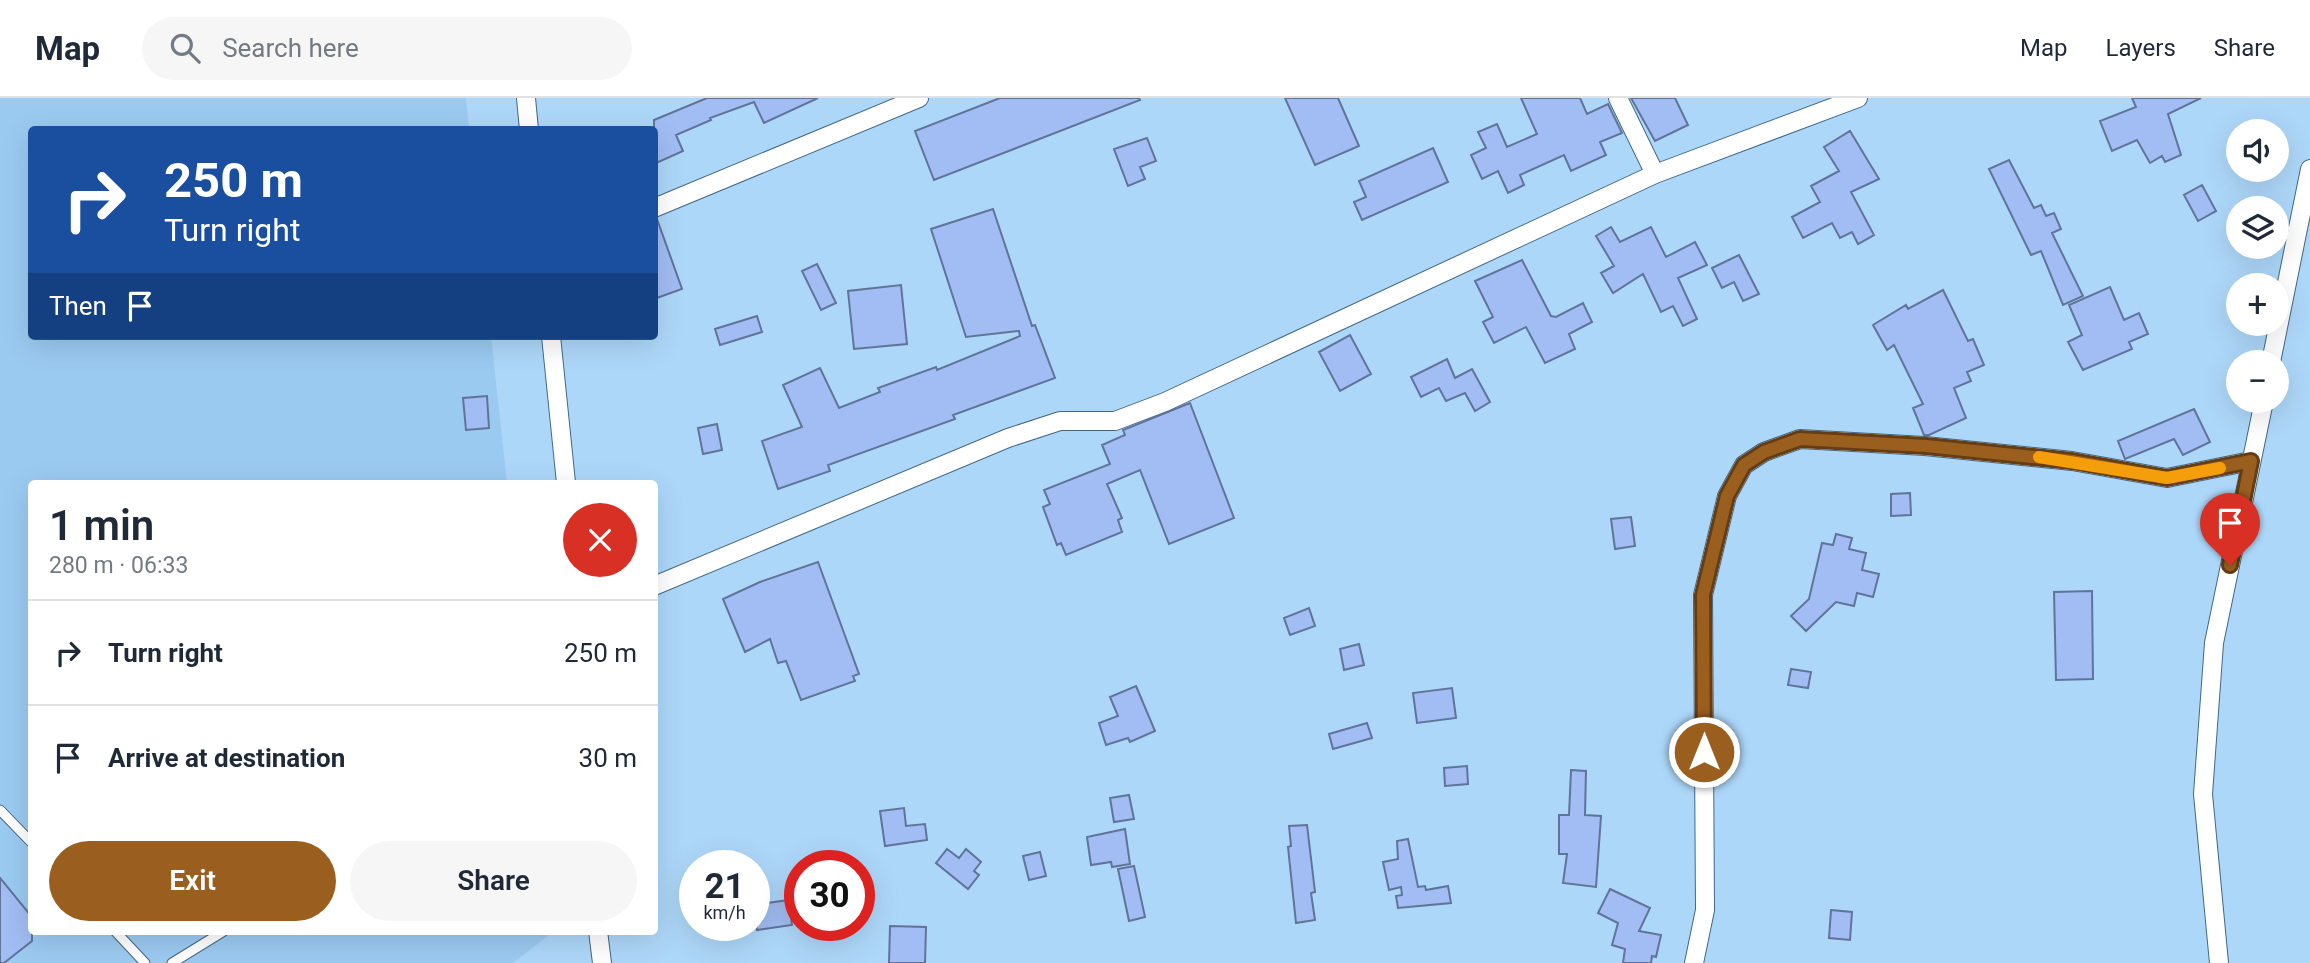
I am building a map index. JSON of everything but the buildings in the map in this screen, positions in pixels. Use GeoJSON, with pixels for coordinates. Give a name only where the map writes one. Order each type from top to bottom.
{"type":"FeatureCollection","features":[{"type":"Feature","properties":{"kind":"street"},"geometry":{"type":"LineString","coordinates":[[526,98],[529,126]]}},
{"type":"Feature","properties":{"kind":"street"},"geometry":{"type":"LineString","coordinates":[[658,206],[919,98]]}},
{"type":"Feature","properties":{"kind":"street"},"geometry":{"type":"LineString","coordinates":[[1618,98],[1655,174]]}},
{"type":"Feature","properties":{"kind":"street"},"geometry":{"type":"LineString","coordinates":[[658,584],[1008,438],[1060,421],[1115,421],[1165,402],[1655,174],[1858,98]]}},
{"type":"Feature","properties":{"kind":"street"},"geometry":{"type":"LineString","coordinates":[[2273,350],[2310,169]]}},
{"type":"Feature","properties":{"kind":"street"},"geometry":{"type":"LineString","coordinates":[[551,340],[566,480]]}},
{"type":"Feature","properties":{"kind":"street"},"geometry":{"type":"LineString","coordinates":[[2220,963],[2203,794],[2214,643],[2261,413]]}},
{"type":"Feature","properties":{"kind":"street"},"geometry":{"type":"LineString","coordinates":[[1694,963],[1705,910],[1703,595],[1727,496],[1744,465],[1764,452],[1800,439],[1926,446],[2072,461],[2167,478],[2251,461]]}},
{"type":"Feature","properties":{"kind":"street"},"geometry":{"type":"LineString","coordinates":[[599,935],[603,963]]}},
{"type":"Feature","properties":{"kind":"lane"},"geometry":{"type":"LineString","coordinates":[[0,810],[28,839]]}},
{"type":"Feature","properties":{"kind":"lane"},"geometry":{"type":"LineString","coordinates":[[119,935],[145,963]]}},
{"type":"Feature","properties":{"kind":"lane"},"geometry":{"type":"LineString","coordinates":[[172,963],[218,935]]}},
{"type":"Feature","properties":{"kind":"shaded area"},"geometry":{"type":"Polygon","coordinates":[[[0,98],[466,98],[469,126],[28,126],[28,340],[491,340],[507,480],[28,480],[28,935],[549,935],[513,963],[0,963],[0,98]]]}},
{"type":"Feature","properties":{"kind":"slow traffic"},"geometry":{"type":"LineString","coordinates":[[2039,457],[2167,478],[2220,468]]}},
{"type":"Feature","properties":{"kind":"route"},"geometry":{"type":"LineString","coordinates":[[1704,752],[1703,595],[1727,496],[1744,465],[1764,452],[1800,439],[1926,446],[2072,461],[2167,478],[2251,461],[2230,565]]}}]}
